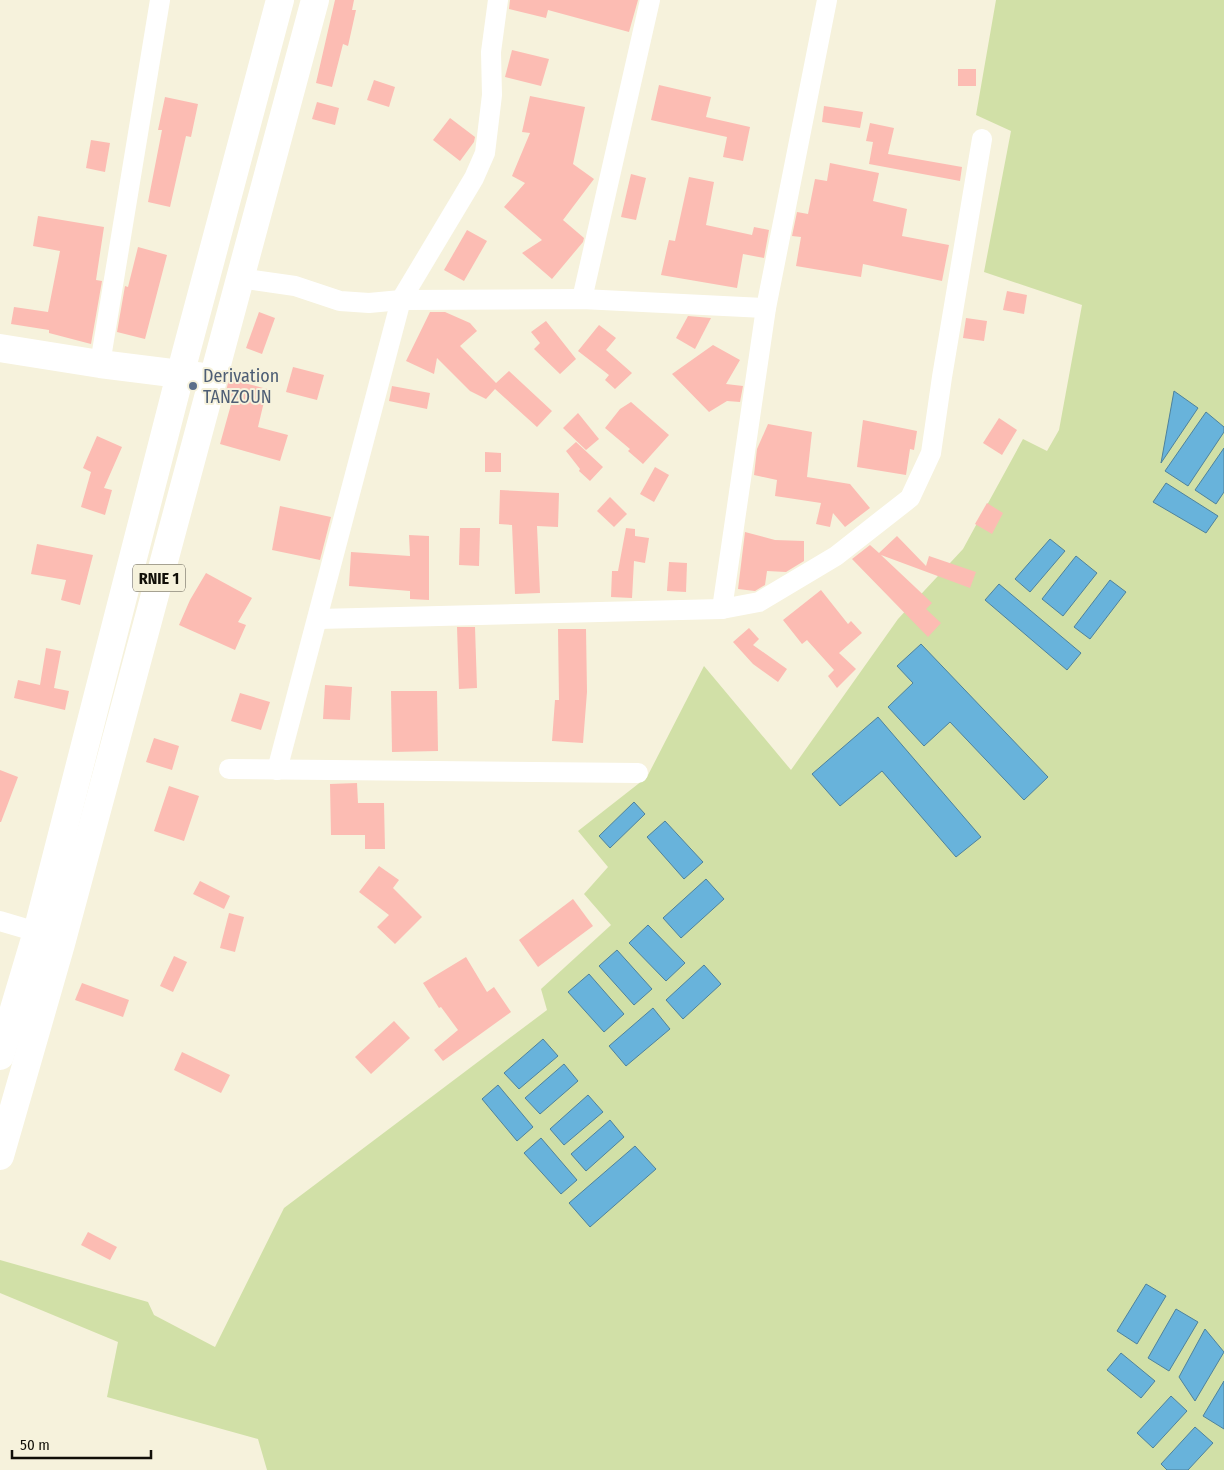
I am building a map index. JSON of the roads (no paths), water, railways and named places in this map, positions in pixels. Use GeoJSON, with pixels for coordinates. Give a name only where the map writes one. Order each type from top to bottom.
{"type":"FeatureCollection","features":[{"type":"Feature","properties":{"kind":"main road","name":"RNIE 1"},"geometry":{"type":"LineString","coordinates":[[0,1056],[37,932],[180,375],[280,0]]}},
{"type":"Feature","properties":{"kind":"main road","name":"RNIE 1"},"geometry":{"type":"LineString","coordinates":[[0,1156],[61,944],[314,0]]}},
{"type":"Feature","properties":{"kind":"main road"},"geometry":{"type":"LineString","coordinates":[[0,348],[100,364],[212,378]]}},
{"type":"Feature","properties":{"kind":"street"},"geometry":{"type":"LineString","coordinates":[[100,364],[160,0]]}},
{"type":"Feature","properties":{"kind":"street"},"geometry":{"type":"LineString","coordinates":[[277,770],[401,300],[474,178],[485,153],[492,95],[491,52],[498,0]]}},
{"type":"Feature","properties":{"kind":"street"},"geometry":{"type":"LineString","coordinates":[[582,299],[650,0]]}},
{"type":"Feature","properties":{"kind":"street"},"geometry":{"type":"LineString","coordinates":[[722,609],[766,308],[827,0]]}},
{"type":"Feature","properties":{"kind":"street"},"geometry":{"type":"LineString","coordinates":[[318,620],[722,609],[759,602],[836,556],[910,498],[931,453],[982,139]]}},
{"type":"Feature","properties":{"kind":"street"},"geometry":{"type":"LineString","coordinates":[[240,278],[295,286],[340,300],[368,303],[401,300],[582,299],[766,308]]}},
{"type":"Feature","properties":{"kind":"street"},"geometry":{"type":"LineString","coordinates":[[229,769],[638,773]]}},
{"type":"Feature","properties":{"kind":"street"},"geometry":{"type":"LineString","coordinates":[[0,921],[37,932]]}},
{"type":"Feature","properties":{"kind":"water"},"geometry":{"type":"Polygon","coordinates":[[[1174,391],[1198,408],[1161,463],[1174,391]]]}},
{"type":"Feature","properties":{"kind":"water"},"geometry":{"type":"Polygon","coordinates":[[[1206,412],[1224,427],[1224,432],[1188,486],[1165,471],[1206,412]]]}},
{"type":"Feature","properties":{"kind":"water"},"geometry":{"type":"Polygon","coordinates":[[[1224,448],[1224,492],[1216,504],[1195,490],[1224,448]]]}},
{"type":"Feature","properties":{"kind":"water"},"geometry":{"type":"Polygon","coordinates":[[[1166,483],[1218,516],[1206,533],[1153,502],[1166,483]]]}},
{"type":"Feature","properties":{"kind":"water"},"geometry":{"type":"Polygon","coordinates":[[[1050,539],[1065,551],[1030,592],[1015,579],[1050,539]]]}},
{"type":"Feature","properties":{"kind":"water"},"geometry":{"type":"Polygon","coordinates":[[[1076,556],[1097,573],[1063,616],[1042,599],[1076,556]]]}},
{"type":"Feature","properties":{"kind":"water"},"geometry":{"type":"Polygon","coordinates":[[[1110,580],[1126,592],[1090,639],[1074,627],[1110,580]]]}},
{"type":"Feature","properties":{"kind":"water"},"geometry":{"type":"Polygon","coordinates":[[[999,584],[1081,653],[1067,670],[985,600],[999,584]]]}},
{"type":"Feature","properties":{"kind":"water"},"geometry":{"type":"Polygon","coordinates":[[[921,644],[1048,777],[1024,800],[950,722],[924,746],[888,707],[913,683],[897,666],[921,644]]]}},
{"type":"Feature","properties":{"kind":"water"},"geometry":{"type":"Polygon","coordinates":[[[878,717],[981,837],[956,857],[882,771],[840,806],[812,774],[878,717]]]}},
{"type":"Feature","properties":{"kind":"water"},"geometry":{"type":"Polygon","coordinates":[[[634,802],[645,814],[610,848],[599,836],[634,802]]]}},
{"type":"Feature","properties":{"kind":"water"},"geometry":{"type":"Polygon","coordinates":[[[665,821],[703,862],[684,879],[647,837],[665,821]]]}},
{"type":"Feature","properties":{"kind":"water"},"geometry":{"type":"Polygon","coordinates":[[[706,879],[724,899],[681,938],[663,918],[706,879]]]}},
{"type":"Feature","properties":{"kind":"water"},"geometry":{"type":"Polygon","coordinates":[[[648,925],[685,963],[666,981],[629,943],[648,925]]]}},
{"type":"Feature","properties":{"kind":"water"},"geometry":{"type":"Polygon","coordinates":[[[617,950],[652,989],[634,1005],[599,966],[617,950]]]}},
{"type":"Feature","properties":{"kind":"water"},"geometry":{"type":"Polygon","coordinates":[[[704,965],[721,984],[683,1019],[666,1000],[704,965]]]}},
{"type":"Feature","properties":{"kind":"water"},"geometry":{"type":"Polygon","coordinates":[[[589,974],[624,1014],[604,1032],[568,992],[589,974]]]}},
{"type":"Feature","properties":{"kind":"water"},"geometry":{"type":"Polygon","coordinates":[[[653,1008],[670,1029],[626,1066],[609,1046],[653,1008]]]}},
{"type":"Feature","properties":{"kind":"water"},"geometry":{"type":"Polygon","coordinates":[[[543,1039],[558,1056],[519,1089],[504,1073],[543,1039]]]}},
{"type":"Feature","properties":{"kind":"water"},"geometry":{"type":"Polygon","coordinates":[[[564,1064],[578,1081],[540,1114],[525,1098],[564,1064]]]}},
{"type":"Feature","properties":{"kind":"water"},"geometry":{"type":"Polygon","coordinates":[[[498,1085],[533,1127],[517,1141],[482,1099],[498,1085]]]}},
{"type":"Feature","properties":{"kind":"water"},"geometry":{"type":"Polygon","coordinates":[[[588,1095],[603,1112],[564,1145],[550,1129],[588,1095]]]}},
{"type":"Feature","properties":{"kind":"water"},"geometry":{"type":"Polygon","coordinates":[[[610,1120],[624,1137],[586,1171],[571,1154],[610,1120]]]}},
{"type":"Feature","properties":{"kind":"water"},"geometry":{"type":"Polygon","coordinates":[[[541,1138],[577,1180],[561,1194],[524,1153],[541,1138]]]}},
{"type":"Feature","properties":{"kind":"water"},"geometry":{"type":"Polygon","coordinates":[[[635,1146],[656,1169],[590,1227],[569,1203],[635,1146]]]}},
{"type":"Feature","properties":{"kind":"water"},"geometry":{"type":"Polygon","coordinates":[[[1146,1284],[1166,1296],[1137,1344],[1117,1331],[1146,1284]]]}},
{"type":"Feature","properties":{"kind":"water"},"geometry":{"type":"Polygon","coordinates":[[[1176,1309],[1198,1322],[1169,1371],[1148,1358],[1176,1309]]]}},
{"type":"Feature","properties":{"kind":"water"},"geometry":{"type":"Polygon","coordinates":[[[1205,1329],[1224,1352],[1195,1401],[1179,1377],[1205,1329]]]}},
{"type":"Feature","properties":{"kind":"water"},"geometry":{"type":"Polygon","coordinates":[[[1121,1353],[1155,1381],[1141,1398],[1107,1370],[1121,1353]]]}},
{"type":"Feature","properties":{"kind":"water"},"geometry":{"type":"Polygon","coordinates":[[[1224,1381],[1224,1429],[1203,1416],[1224,1381]]]}},
{"type":"Feature","properties":{"kind":"water"},"geometry":{"type":"Polygon","coordinates":[[[1171,1396],[1187,1411],[1153,1448],[1137,1433],[1171,1396]]]}},
{"type":"Feature","properties":{"kind":"water"},"geometry":{"type":"Polygon","coordinates":[[[1195,1427],[1213,1443],[1188,1470],[1167,1470],[1161,1464],[1195,1427]]]}},
{"type":"Feature","properties":{"kind":"place","name":"Derivation TANZOUN"},"geometry":{"type":"Point","coordinates":[193,386]}}]}
